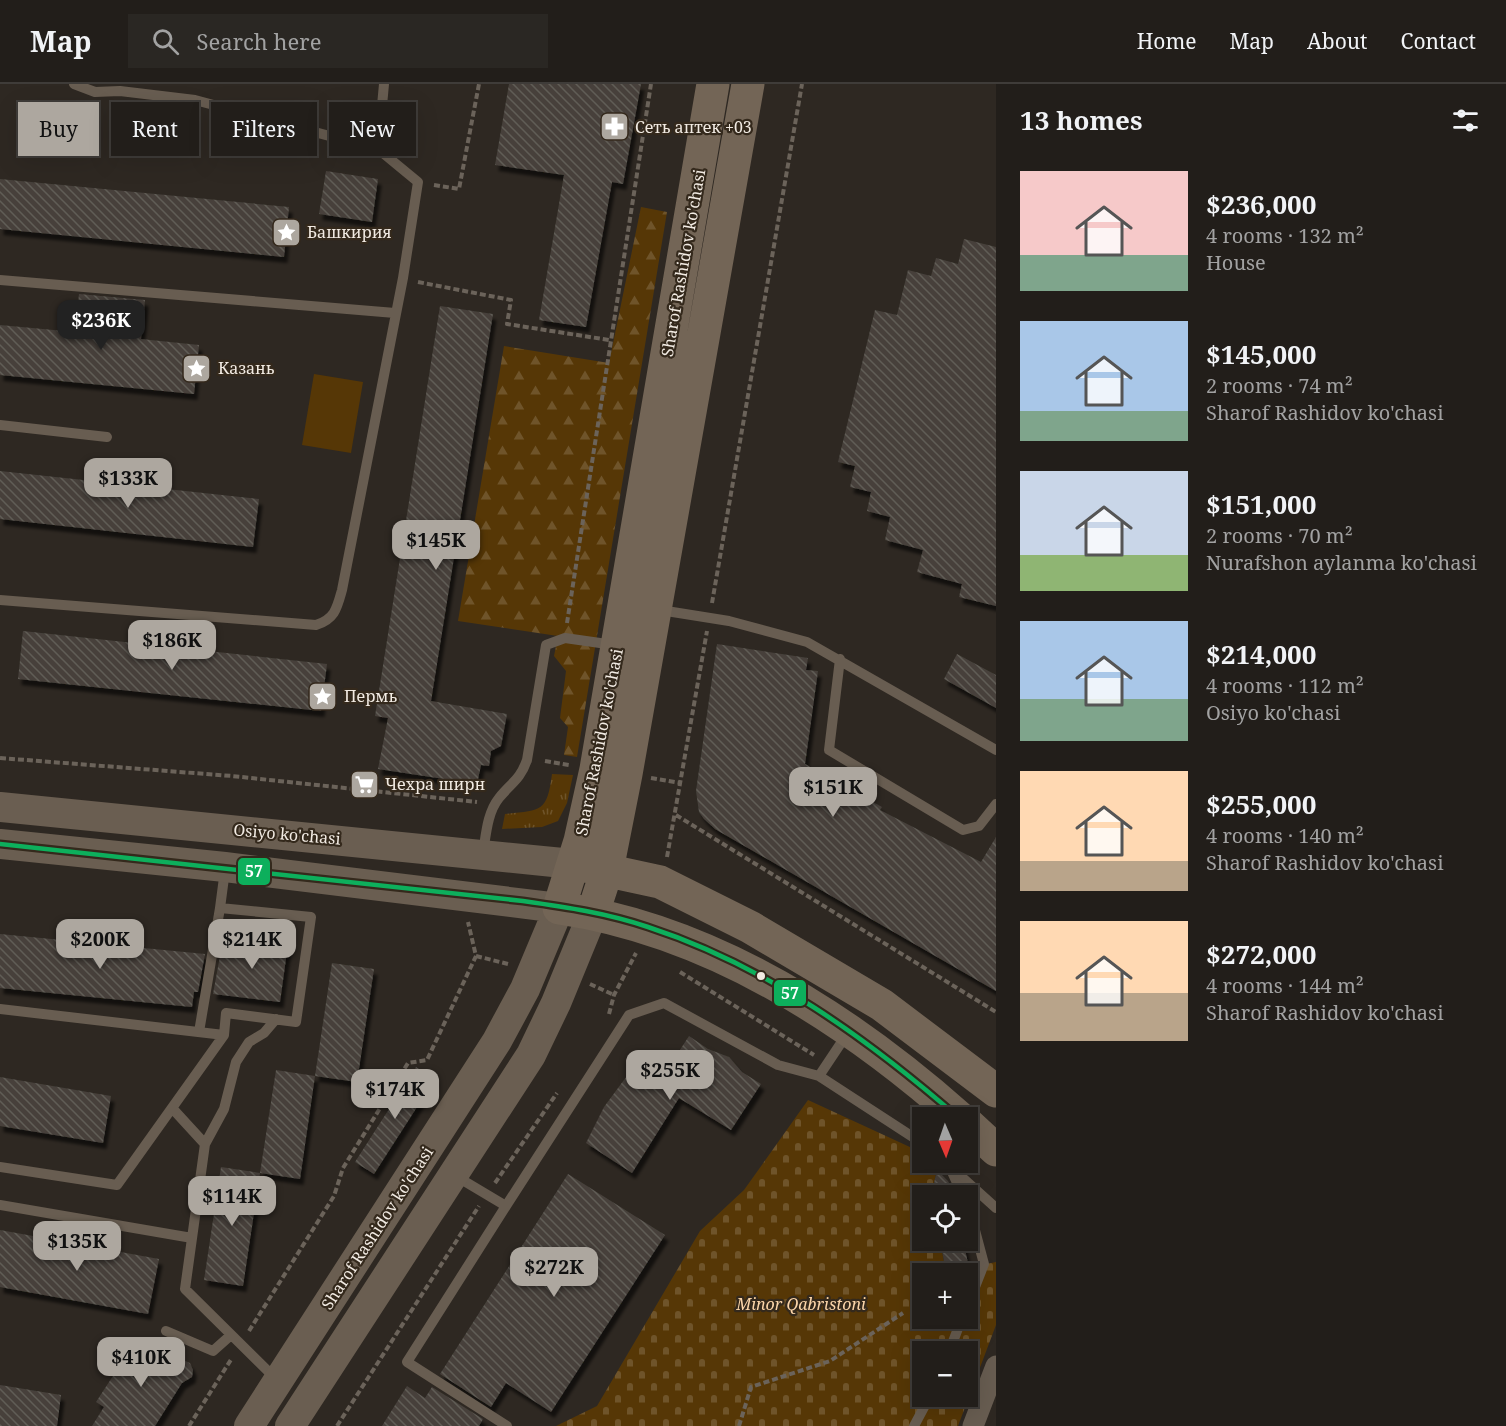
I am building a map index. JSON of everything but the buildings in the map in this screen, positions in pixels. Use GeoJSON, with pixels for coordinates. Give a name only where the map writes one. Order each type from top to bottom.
{"type":"FeatureCollection","features":[{"type":"Feature","properties":{"kind":"main road","name":"Sharof Rashidov ko'chasi"},"geometry":{"type":"LineString","coordinates":[[249,1426],[497,1041],[525,989],[559,908],[573,864],[596,769],[713,84]]}},
{"type":"Feature","properties":{"kind":"main road","name":"Sharof Rashidov ko'chasi"},"geometry":{"type":"LineString","coordinates":[[290,1426],[535,1046],[593,913],[607,870],[748,84]]}},
{"type":"Feature","properties":{"kind":"main road","name":"Osiyo ko'chasi"},"geometry":{"type":"LineString","coordinates":[[0,807],[483,853],[573,864]]}},
{"type":"Feature","properties":{"kind":"main road"},"geometry":{"type":"LineString","coordinates":[[0,844],[225,867],[559,908],[593,913],[646,926],[705,949],[760,977],[849,1031],[900,1067],[947,1107]]}},
{"type":"Feature","properties":{"kind":"main road"},"geometry":{"type":"LineString","coordinates":[[573,864],[660,882],[729,915],[882,1005],[996,1090]]}},
{"type":"Feature","properties":{"kind":"main road"},"geometry":{"type":"LineString","coordinates":[[978,1133],[996,1150]]}},
{"type":"Feature","properties":{"kind":"street"},"geometry":{"type":"LineString","coordinates":[[973,1426],[996,1366]]}},
{"type":"Feature","properties":{"kind":"lane"},"geometry":{"type":"LineString","coordinates":[[74,84],[95,92],[120,91],[195,100],[329,136]]}},
{"type":"Feature","properties":{"kind":"lane"},"geometry":{"type":"LineString","coordinates":[[382,102],[384,84]]}},
{"type":"Feature","properties":{"kind":"lane"},"geometry":{"type":"LineString","coordinates":[[0,600],[316,625],[328,622],[335,614],[342,590],[403,278],[418,182],[386,156]]}},
{"type":"Feature","properties":{"kind":"lane"},"geometry":{"type":"LineString","coordinates":[[0,280],[395,313]]}},
{"type":"Feature","properties":{"kind":"lane"},"geometry":{"type":"LineString","coordinates":[[0,425],[107,437]]}},
{"type":"Feature","properties":{"kind":"lane"},"geometry":{"type":"LineString","coordinates":[[655,609],[709,617],[807,642],[996,750]]}},
{"type":"Feature","properties":{"kind":"lane"},"geometry":{"type":"LineString","coordinates":[[483,853],[490,813],[495,804],[521,777],[527,760],[546,645],[565,638],[617,646]]}},
{"type":"Feature","properties":{"kind":"lane"},"geometry":{"type":"LineString","coordinates":[[840,659],[829,750],[963,830],[979,826],[996,804]]}},
{"type":"Feature","properties":{"kind":"lane"},"geometry":{"type":"LineString","coordinates":[[199,1032],[225,867]]}},
{"type":"Feature","properties":{"kind":"lane"},"geometry":{"type":"LineString","coordinates":[[0,1167],[117,1185],[224,1035],[226,1013],[296,1022],[311,917],[220,908]]}},
{"type":"Feature","properties":{"kind":"lane"},"geometry":{"type":"LineString","coordinates":[[507,1426],[407,1362],[629,1015],[664,1003],[778,1065],[819,1076],[912,1136]]}},
{"type":"Feature","properties":{"kind":"lane"},"geometry":{"type":"LineString","coordinates":[[0,1009],[224,1035]]}},
{"type":"Feature","properties":{"kind":"lane"},"geometry":{"type":"LineString","coordinates":[[276,1019],[264,1033],[249,1042],[236,1062],[224,1108],[205,1144],[185,1289],[278,1381]]}},
{"type":"Feature","properties":{"kind":"lane"},"geometry":{"type":"LineString","coordinates":[[819,1076],[849,1031]]}},
{"type":"Feature","properties":{"kind":"lane"},"geometry":{"type":"LineString","coordinates":[[172,1108],[205,1144]]}},
{"type":"Feature","properties":{"kind":"lane"},"geometry":{"type":"LineString","coordinates":[[957,1173],[996,1208]]}},
{"type":"Feature","properties":{"kind":"lane"},"geometry":{"type":"LineString","coordinates":[[453,1175],[506,1206]]}},
{"type":"Feature","properties":{"kind":"lane"},"geometry":{"type":"LineString","coordinates":[[0,1205],[192,1238]]}},
{"type":"Feature","properties":{"kind":"lane"},"geometry":{"type":"LineString","coordinates":[[978,1242],[984,1264],[978,1279]]}},
{"type":"Feature","properties":{"kind":"lane"},"geometry":{"type":"LineString","coordinates":[[166,1331],[213,1351],[231,1335]]}},
{"type":"Feature","properties":{"kind":"lane"},"geometry":{"type":"LineString","coordinates":[[914,1426],[924,1407]]}},
{"type":"Feature","properties":{"kind":"path"},"geometry":{"type":"LineString","coordinates":[[418,182],[459,189],[479,84]]}},
{"type":"Feature","properties":{"kind":"path"},"geometry":{"type":"LineString","coordinates":[[565,638],[609,340],[651,84]]}},
{"type":"Feature","properties":{"kind":"path"},"geometry":{"type":"LineString","coordinates":[[667,858],[802,84]]}},
{"type":"Feature","properties":{"kind":"path"},"geometry":{"type":"LineString","coordinates":[[403,278],[511,300],[507,324],[609,340]]}},
{"type":"Feature","properties":{"kind":"path"},"geometry":{"type":"LineString","coordinates":[[538,768],[545,761],[547,750]]}},
{"type":"Feature","properties":{"kind":"path"},"geometry":{"type":"LineString","coordinates":[[0,758],[232,776],[495,804]]}},
{"type":"Feature","properties":{"kind":"path"},"geometry":{"type":"LineString","coordinates":[[545,761],[576,766]]}},
{"type":"Feature","properties":{"kind":"path"},"geometry":{"type":"LineString","coordinates":[[650,778],[680,783]]}},
{"type":"Feature","properties":{"kind":"path"},"geometry":{"type":"LineString","coordinates":[[676,816],[996,1012]]}},
{"type":"Feature","properties":{"kind":"path"},"geometry":{"type":"LineString","coordinates":[[189,1426],[334,1196],[343,1168],[408,1063],[427,1060],[476,956],[468,921],[456,919]]}},
{"type":"Feature","properties":{"kind":"path"},"geometry":{"type":"LineString","coordinates":[[608,1017],[614,994],[638,949]]}},
{"type":"Feature","properties":{"kind":"path"},"geometry":{"type":"LineString","coordinates":[[476,956],[509,964]]}},
{"type":"Feature","properties":{"kind":"path"},"geometry":{"type":"LineString","coordinates":[[674,969],[788,1037],[827,1064]]}},
{"type":"Feature","properties":{"kind":"path"},"geometry":{"type":"LineString","coordinates":[[589,984],[614,994]]}},
{"type":"Feature","properties":{"kind":"path"},"geometry":{"type":"LineString","coordinates":[[338,1426],[487,1195],[561,1086]]}},
{"type":"Feature","properties":{"kind":"path"},"geometry":{"type":"LineString","coordinates":[[739,1426],[751,1388],[830,1361],[903,1313]]}},
{"type":"Feature","properties":{"kind":"green space"},"geometry":{"type":"Polygon","coordinates":[[[641,207],[667,212],[577,757],[564,755],[568,727],[560,718],[566,671],[554,656],[558,636],[458,621],[504,346],[609,363],[641,207]]]}},
{"type":"Feature","properties":{"kind":"green space"},"geometry":{"type":"Polygon","coordinates":[[[314,374],[363,382],[351,453],[302,445],[314,374]]]}},
{"type":"Feature","properties":{"kind":"green space"},"geometry":{"type":"Polygon","coordinates":[[[552,774],[573,775],[567,803],[558,821],[542,827],[502,829],[505,814],[527,812],[544,803],[548,796],[552,774]]]}},
{"type":"Feature","properties":{"kind":"green space","name":"Minor Qabristoni"},"geometry":{"type":"Polygon","coordinates":[[[808,1100],[912,1148],[912,1173],[936,1173],[933,1185],[912,1185],[912,1251],[942,1251],[944,1263],[912,1263],[912,1329],[978,1329],[978,1266],[996,1262],[996,1325],[978,1373],[978,1341],[912,1341],[912,1407],[965,1407],[958,1426],[556,1426],[597,1406],[700,1231],[744,1190],[808,1100]]]}},
{"type":"Feature","properties":{"kind":"transit line","name":"57"},"geometry":{"type":"LineString","coordinates":[[0,844],[523,901],[586,911],[633,922],[691,943],[774,983],[851,1032],[946,1107]]}},
{"type":"Feature","properties":{"kind":"place","name":"Сеть аптек +03"},"geometry":{"type":"Point","coordinates":[614,127]}},
{"type":"Feature","properties":{"kind":"place","name":"Башкирия"},"geometry":{"type":"Point","coordinates":[286,232]}},
{"type":"Feature","properties":{"kind":"place","name":"Казань"},"geometry":{"type":"Point","coordinates":[197,368]}},
{"type":"Feature","properties":{"kind":"place","name":"Пермь"},"geometry":{"type":"Point","coordinates":[323,696]}},
{"type":"Feature","properties":{"kind":"place","name":"Чехра ширн"},"geometry":{"type":"Point","coordinates":[364,784]}}]}
